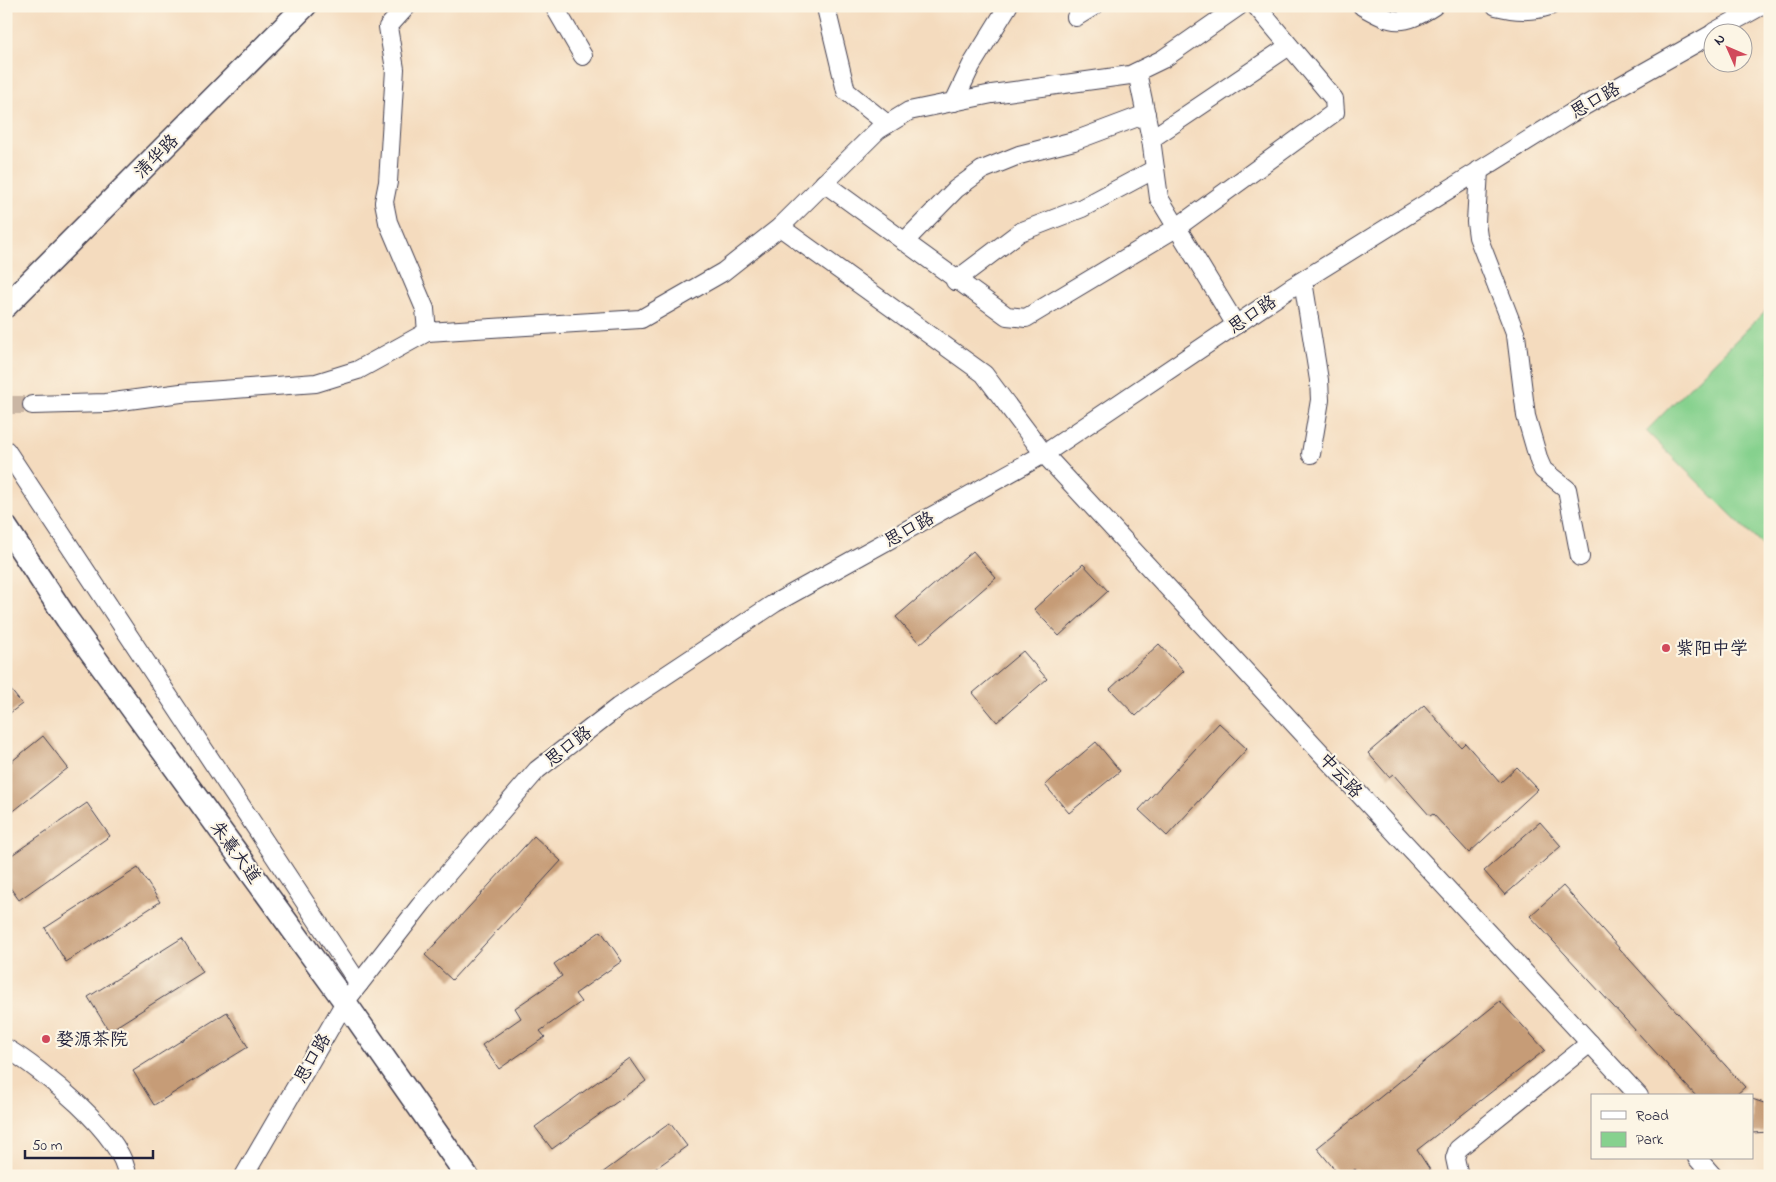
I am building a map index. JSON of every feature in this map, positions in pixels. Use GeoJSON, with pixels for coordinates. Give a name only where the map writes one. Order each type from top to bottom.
{"type":"FeatureCollection","features":[{"type":"Feature","properties":{"kind":"main road","name":"清华路"},"geometry":{"type":"LineString","coordinates":[[6,306],[305,6]]}},
{"type":"Feature","properties":{"kind":"main road","name":"朱熹大道"},"geometry":{"type":"LineString","coordinates":[[6,527],[67,619],[345,1002],[467,1176]]}},
{"type":"Feature","properties":{"kind":"street"},"geometry":{"type":"LineString","coordinates":[[407,6],[388,26],[395,69],[388,182],[384,202],[388,222],[425,309],[427,332]]}},
{"type":"Feature","properties":{"kind":"street"},"geometry":{"type":"LineString","coordinates":[[554,6],[583,56]]}},
{"type":"Feature","properties":{"kind":"street"},"geometry":{"type":"LineString","coordinates":[[827,6],[826,12],[846,91],[887,124]]}},
{"type":"Feature","properties":{"kind":"street"},"geometry":{"type":"LineString","coordinates":[[954,102],[971,66],[1008,6]]}},
{"type":"Feature","properties":{"kind":"street"},"geometry":{"type":"LineString","coordinates":[[1076,17],[1094,6]]}},
{"type":"Feature","properties":{"kind":"street"},"geometry":{"type":"LineString","coordinates":[[32,405],[106,403],[181,393],[316,383],[358,370],[427,332],[641,319],[723,272],[780,226],[878,130],[909,111],[992,94],[1130,75],[1163,60],[1239,6]]}},
{"type":"Feature","properties":{"kind":"street"},"geometry":{"type":"LineString","coordinates":[[824,183],[955,281],[1007,316],[1026,318],[1176,228],[1335,112],[1334,99],[1256,6]]}},
{"type":"Feature","properties":{"kind":"street"},"geometry":{"type":"LineString","coordinates":[[1362,6],[1383,18],[1400,22],[1415,19],[1434,6]]}},
{"type":"Feature","properties":{"kind":"street"},"geometry":{"type":"LineString","coordinates":[[1496,6],[1516,12],[1537,10],[1550,6]]}},
{"type":"Feature","properties":{"kind":"street","name":"思口路"},"geometry":{"type":"LineString","coordinates":[[1733,22],[1758,7]]}},
{"type":"Feature","properties":{"kind":"street","name":"思口路"},"geometry":{"type":"LineString","coordinates":[[244,1176],[345,1002],[424,902],[536,770],[626,702],[775,604],[1044,454],[1303,281],[1479,170],[1570,114],[1704,39]]}},
{"type":"Feature","properties":{"kind":"street"},"geometry":{"type":"LineString","coordinates":[[1151,139],[1289,46]]}},
{"type":"Feature","properties":{"kind":"street"},"geometry":{"type":"LineString","coordinates":[[1137,72],[1151,139],[1159,198],[1236,325]]}},
{"type":"Feature","properties":{"kind":"street"},"geometry":{"type":"LineString","coordinates":[[904,242],[956,189],[982,170],[1020,155],[1074,141],[1146,114]]}},
{"type":"Feature","properties":{"kind":"street"},"geometry":{"type":"LineString","coordinates":[[955,281],[1020,232],[1082,208],[1155,169]]}},
{"type":"Feature","properties":{"kind":"street"},"geometry":{"type":"LineString","coordinates":[[1479,170],[1476,222],[1478,237],[1516,335],[1526,416],[1539,461],[1544,470],[1567,489],[1580,558]]}},
{"type":"Feature","properties":{"kind":"street","name":"中云路"},"geometry":{"type":"LineString","coordinates":[[780,226],[984,374],[1044,454],[1637,1094]]}},
{"type":"Feature","properties":{"kind":"street"},"geometry":{"type":"LineString","coordinates":[[1303,281],[1320,380],[1320,400],[1311,454]]}},
{"type":"Feature","properties":{"kind":"street"},"geometry":{"type":"LineString","coordinates":[[6,450],[359,984]]}},
{"type":"Feature","properties":{"kind":"street"},"geometry":{"type":"LineString","coordinates":[[1459,1176],[1455,1158],[1458,1149],[1590,1043]]}},
{"type":"Feature","properties":{"kind":"street"},"geometry":{"type":"LineString","coordinates":[[6,1048],[62,1088],[116,1146],[126,1165],[126,1176]]}},
{"type":"Feature","properties":{"kind":"street"},"geometry":{"type":"LineString","coordinates":[[1699,1160],[1713,1176]]}},
{"type":"Feature","properties":{"kind":"green space"},"geometry":{"type":"Polygon","coordinates":[[[1770,306],[1770,553],[1646,431],[1770,306]]]}},
{"type":"Feature","properties":{"kind":"building"},"geometry":{"type":"Polygon","coordinates":[[[973,551],[996,578],[920,644],[896,617],[973,551]]]}},
{"type":"Feature","properties":{"kind":"building"},"geometry":{"type":"Polygon","coordinates":[[[1083,564],[1108,591],[1059,636],[1034,609],[1083,564]]]}},
{"type":"Feature","properties":{"kind":"building"},"geometry":{"type":"Polygon","coordinates":[[[1159,644],[1184,671],[1136,716],[1110,689],[1159,644]]]}},
{"type":"Feature","properties":{"kind":"building"},"geometry":{"type":"Polygon","coordinates":[[[1023,651],[1047,679],[997,722],[973,693],[1023,651]]]}},
{"type":"Feature","properties":{"kind":"building"},"geometry":{"type":"Polygon","coordinates":[[[6,684],[22,704],[6,716],[6,684]]]}},
{"type":"Feature","properties":{"kind":"building"},"geometry":{"type":"Polygon","coordinates":[[[1424,705],[1461,747],[1465,743],[1500,783],[1517,767],[1538,789],[1469,853],[1433,814],[1430,816],[1393,774],[1389,777],[1368,753],[1424,705]]]}},
{"type":"Feature","properties":{"kind":"building"},"geometry":{"type":"Polygon","coordinates":[[[1219,723],[1247,749],[1167,836],[1139,810],[1219,723]]]}},
{"type":"Feature","properties":{"kind":"building"},"geometry":{"type":"Polygon","coordinates":[[[43,736],[68,768],[6,817],[6,766],[43,736]]]}},
{"type":"Feature","properties":{"kind":"building"},"geometry":{"type":"Polygon","coordinates":[[[1096,742],[1120,771],[1069,813],[1045,785],[1096,742]]]}},
{"type":"Feature","properties":{"kind":"building"},"geometry":{"type":"Polygon","coordinates":[[[87,803],[110,836],[19,900],[6,882],[6,859],[87,803]]]}},
{"type":"Feature","properties":{"kind":"building"},"geometry":{"type":"Polygon","coordinates":[[[1540,822],[1561,846],[1505,895],[1484,871],[1540,822]]]}},
{"type":"Feature","properties":{"kind":"building"},"geometry":{"type":"Polygon","coordinates":[[[534,836],[561,861],[452,980],[425,955],[534,836]]]}},
{"type":"Feature","properties":{"kind":"building"},"geometry":{"type":"Polygon","coordinates":[[[138,868],[160,902],[66,962],[45,928],[138,868]]]}},
{"type":"Feature","properties":{"kind":"building"},"geometry":{"type":"Polygon","coordinates":[[[1563,886],[1745,1087],[1737,1094],[1694,1094],[1530,916],[1563,886]]]}},
{"type":"Feature","properties":{"kind":"building"},"geometry":{"type":"Polygon","coordinates":[[[601,931],[622,961],[575,994],[581,1002],[540,1031],[545,1037],[499,1069],[482,1045],[521,1018],[515,1008],[562,976],[554,964],[601,931]]]}},
{"type":"Feature","properties":{"kind":"building"},"geometry":{"type":"Polygon","coordinates":[[[182,938],[203,972],[109,1031],[88,997],[182,938]]]}},
{"type":"Feature","properties":{"kind":"building"},"geometry":{"type":"Polygon","coordinates":[[[1500,1001],[1545,1050],[1417,1150],[1434,1176],[1361,1176],[1355,1169],[1347,1176],[1340,1176],[1317,1148],[1500,1001]]]}},
{"type":"Feature","properties":{"kind":"building"},"geometry":{"type":"Polygon","coordinates":[[[227,1012],[248,1047],[154,1105],[133,1071],[227,1012]]]}},
{"type":"Feature","properties":{"kind":"building"},"geometry":{"type":"Polygon","coordinates":[[[630,1058],[646,1081],[552,1149],[535,1127],[630,1058]]]}},
{"type":"Feature","properties":{"kind":"building"},"geometry":{"type":"Polygon","coordinates":[[[1754,1100],[1770,1105],[1770,1132],[1754,1133],[1754,1100]]]}},
{"type":"Feature","properties":{"kind":"building"},"geometry":{"type":"Polygon","coordinates":[[[670,1123],[687,1146],[645,1176],[598,1176],[670,1123]]]}},
{"type":"Feature","properties":{"kind":"tunnel"},"geometry":{"type":"LineString","coordinates":[[6,405],[32,405]]}},
{"type":"Feature","properties":{"kind":"place","name":"紫阳中学"},"geometry":{"type":"Point","coordinates":[1666,648]}},
{"type":"Feature","properties":{"kind":"place","name":"婺源茶院"},"geometry":{"type":"Point","coordinates":[46,1039]}}]}
